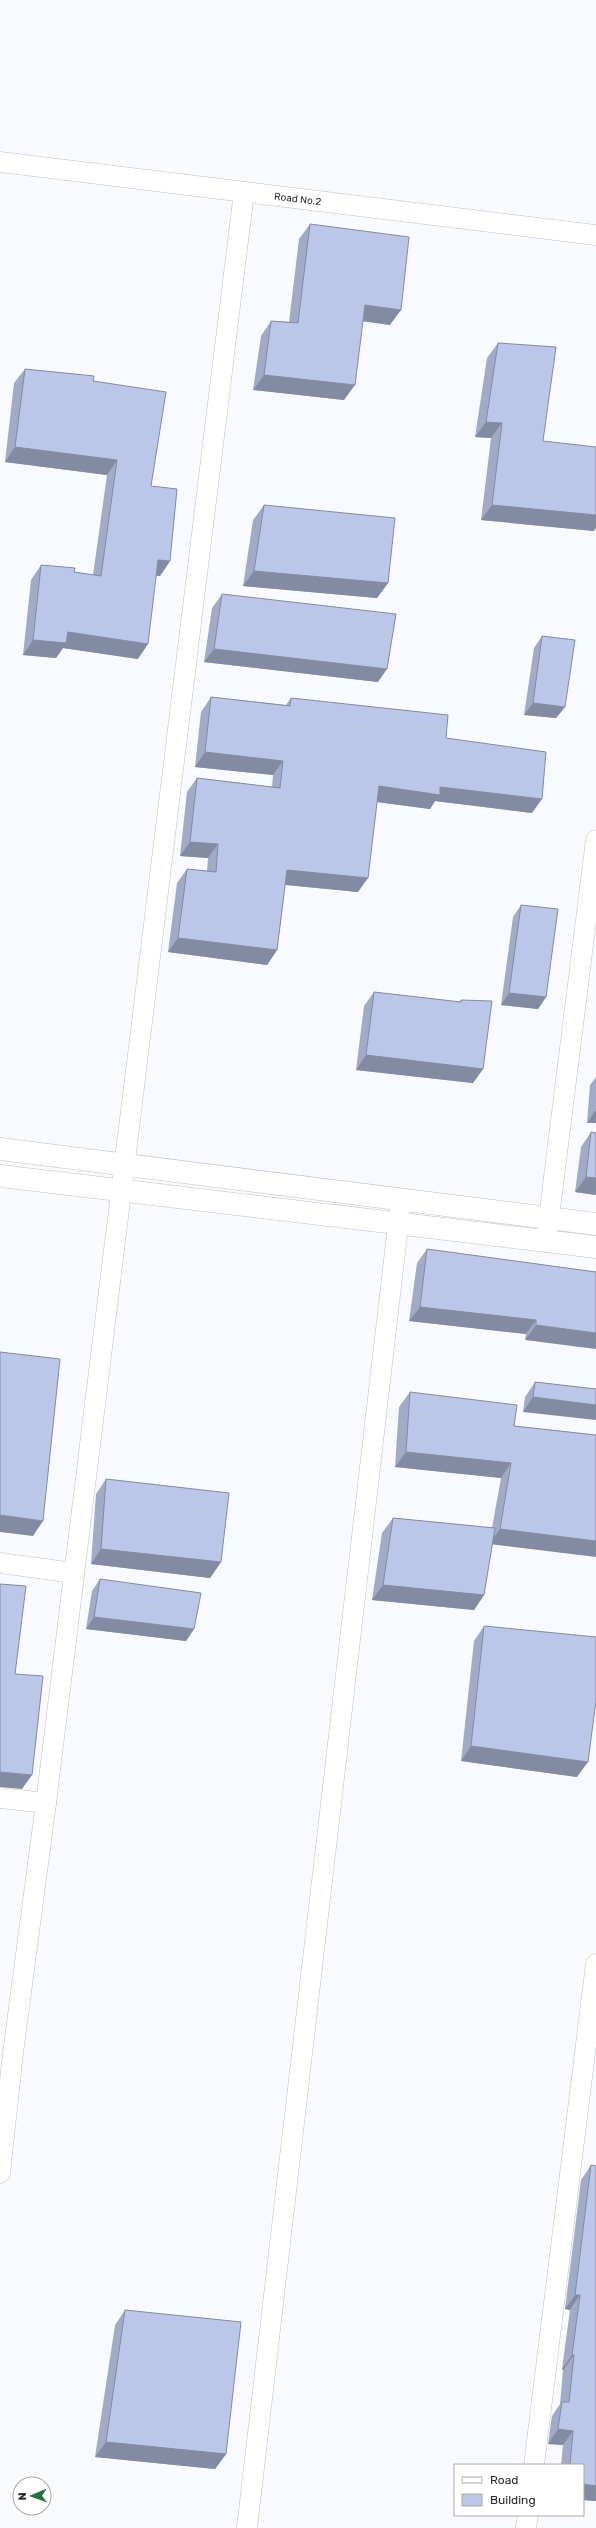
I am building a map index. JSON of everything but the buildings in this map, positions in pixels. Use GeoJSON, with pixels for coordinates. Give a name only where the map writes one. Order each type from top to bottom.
{"type":"FeatureCollection","features":[{"type":"Feature","properties":{"kind":"main road"},"geometry":{"type":"LineString","coordinates":[[0,1149],[123,1166],[596,1224]]}},
{"type":"Feature","properties":{"kind":"main road"},"geometry":{"type":"LineString","coordinates":[[0,1176],[596,1247]]}},
{"type":"Feature","properties":{"kind":"street","name":"Road No.2"},"geometry":{"type":"LineString","coordinates":[[0,162],[596,235]]}},
{"type":"Feature","properties":{"kind":"street"},"geometry":{"type":"LineString","coordinates":[[0,2173],[6,2052],[46,1803],[120,1190],[244,192]]}},
{"type":"Feature","properties":{"kind":"street"},"geometry":{"type":"LineString","coordinates":[[546,1241],[596,840]]}},
{"type":"Feature","properties":{"kind":"street"},"geometry":{"type":"LineString","coordinates":[[247,2528],[401,1200]]}},
{"type":"Feature","properties":{"kind":"street"},"geometry":{"type":"LineString","coordinates":[[0,1563],[74,1573]]}},
{"type":"Feature","properties":{"kind":"street"},"geometry":{"type":"LineString","coordinates":[[0,1798],[46,1803]]}},
{"type":"Feature","properties":{"kind":"street"},"geometry":{"type":"LineString","coordinates":[[534,2464],[596,1964]]}},
{"type":"Feature","properties":{"kind":"street"},"geometry":{"type":"LineString","coordinates":[[526,2528],[528,2516]]}}]}
